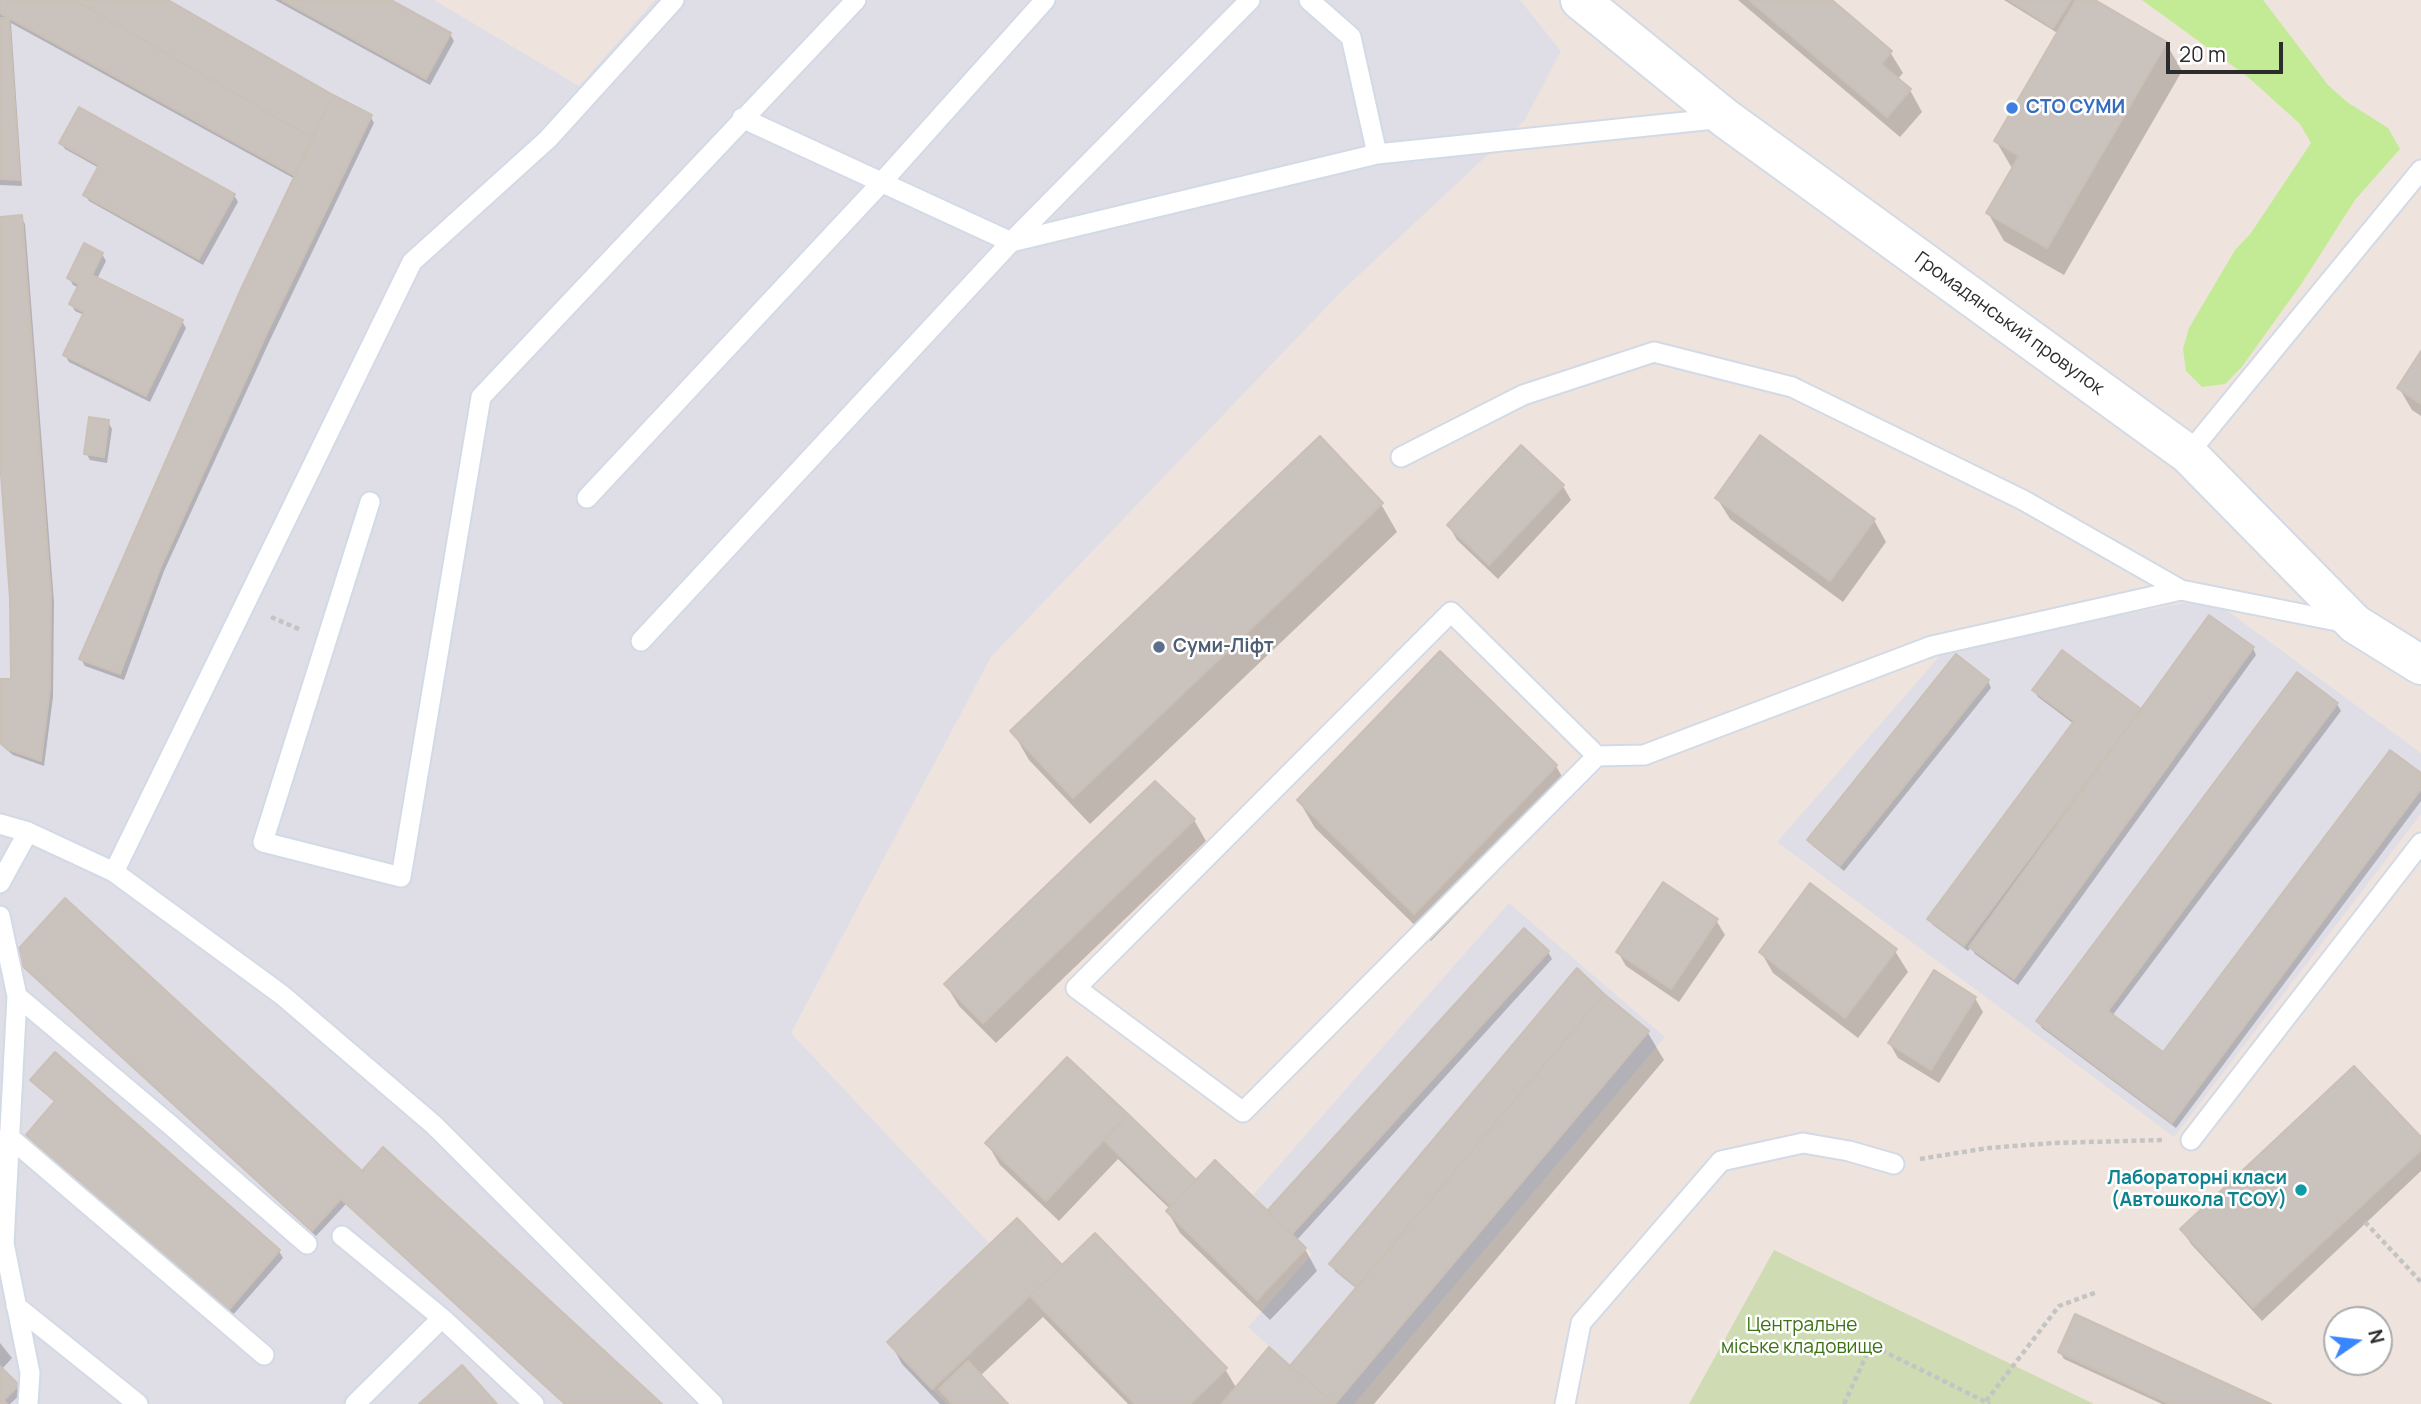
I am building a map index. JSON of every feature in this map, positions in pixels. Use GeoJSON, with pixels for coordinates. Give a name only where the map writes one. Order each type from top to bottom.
{"type":"FeatureCollection","features":[{"type":"Feature","properties":{"kind":"street","name":"Громадянський провулок"},"geometry":{"type":"LineString","coordinates":[[1580,0],[1726,118],[2188,454],[2355,624],[2421,665]]}},
{"type":"Feature","properties":{"kind":"lane"},"geometry":{"type":"LineString","coordinates":[[114,872],[412,262],[548,139],[674,0]]}},
{"type":"Feature","properties":{"kind":"lane"},"geometry":{"type":"LineString","coordinates":[[370,502],[263,842],[401,877],[481,397],[856,0]]}},
{"type":"Feature","properties":{"kind":"lane"},"geometry":{"type":"LineString","coordinates":[[587,498],[882,182],[1045,0]]}},
{"type":"Feature","properties":{"kind":"lane"},"geometry":{"type":"LineString","coordinates":[[641,641],[1011,243],[1250,0]]}},
{"type":"Feature","properties":{"kind":"lane"},"geometry":{"type":"LineString","coordinates":[[1309,0],[1351,37],[1377,154]]}},
{"type":"Feature","properties":{"kind":"lane"},"geometry":{"type":"LineString","coordinates":[[742,118],[1011,243],[1377,154],[1726,118]]}},
{"type":"Feature","properties":{"kind":"lane"},"geometry":{"type":"LineString","coordinates":[[2188,454],[2421,170]]}},
{"type":"Feature","properties":{"kind":"lane"},"geometry":{"type":"LineString","coordinates":[[1401,457],[1522,395],[1654,352],[1793,387],[2023,500],[2181,590],[2355,624]]}},
{"type":"Feature","properties":{"kind":"lane"},"geometry":{"type":"LineString","coordinates":[[1597,755],[1243,1112],[1076,988],[1451,612],[1597,755],[1644,755],[1932,646],[2181,590]]}},
{"type":"Feature","properties":{"kind":"lane"},"geometry":{"type":"LineString","coordinates":[[0,824],[28,832],[114,872],[282,995],[434,1125],[713,1404]]}},
{"type":"Feature","properties":{"kind":"lane"},"geometry":{"type":"LineString","coordinates":[[0,883],[28,832]]}},
{"type":"Feature","properties":{"kind":"lane"},"geometry":{"type":"LineString","coordinates":[[2191,1140],[2421,843]]}},
{"type":"Feature","properties":{"kind":"lane"},"geometry":{"type":"LineString","coordinates":[[0,916],[17,996],[4,1244],[30,1373],[28,1404]]}},
{"type":"Feature","properties":{"kind":"lane"},"geometry":{"type":"LineString","coordinates":[[17,996],[307,1244]]}},
{"type":"Feature","properties":{"kind":"lane"},"geometry":{"type":"LineString","coordinates":[[8,1136],[264,1355]]}},
{"type":"Feature","properties":{"kind":"lane"},"geometry":{"type":"LineString","coordinates":[[1565,1404],[1581,1323],[1721,1161],[1803,1143],[1894,1164]]}},
{"type":"Feature","properties":{"kind":"lane"},"geometry":{"type":"LineString","coordinates":[[342,1236],[442,1318],[534,1404]]}},
{"type":"Feature","properties":{"kind":"lane"},"geometry":{"type":"LineString","coordinates":[[16,1306],[138,1404]]}},
{"type":"Feature","properties":{"kind":"lane"},"geometry":{"type":"LineString","coordinates":[[355,1404],[442,1318]]}},
{"type":"Feature","properties":{"kind":"path"},"geometry":{"type":"LineString","coordinates":[[245,605],[326,642]]}},
{"type":"Feature","properties":{"kind":"path"},"geometry":{"type":"LineString","coordinates":[[1894,1164],[1988,1148],[2053,1143],[2191,1140]]}},
{"type":"Feature","properties":{"kind":"path"},"geometry":{"type":"LineString","coordinates":[[2365,1223],[2421,1282]]}},
{"type":"Feature","properties":{"kind":"path"},"geometry":{"type":"LineString","coordinates":[[1844,1404],[1871,1345],[1988,1402],[2059,1306],[2096,1292]]}},
{"type":"Feature","properties":{"kind":"shaded area"},"geometry":{"type":"Polygon","coordinates":[[[0,0],[434,0],[579,86],[655,0],[1520,0],[1561,51],[1525,120],[1342,291],[991,657],[791,1033],[990,1244],[888,1342],[947,1404],[0,1404],[0,0]]]}},
{"type":"Feature","properties":{"kind":"shaded area"},"geometry":{"type":"Polygon","coordinates":[[[2210,598],[2421,753],[2421,814],[2174,1137],[1777,842],[1946,649],[2210,598]]]}},
{"type":"Feature","properties":{"kind":"shaded area"},"geometry":{"type":"Polygon","coordinates":[[[1509,903],[1665,1037],[1354,1404],[1332,1404],[1248,1327],[1312,1254],[1253,1195],[1509,903]]]}},
{"type":"Feature","properties":{"kind":"green space"},"geometry":{"type":"Polygon","coordinates":[[[2142,0],[2263,0],[2328,85],[2347,102],[2388,128],[2400,149],[2355,200],[2302,283],[2241,368],[2225,384],[2202,387],[2186,371],[2183,349],[2189,328],[2235,250],[2251,233],[2311,143],[2300,124],[2248,77],[2142,0]]]}},
{"type":"Feature","properties":{"kind":"green space","name":"Центральне міське кладовище"},"geometry":{"type":"Polygon","coordinates":[[[1774,1250],[2094,1404],[1689,1404],[1774,1250]]]}},
{"type":"Feature","properties":{"kind":"building"},"geometry":{"type":"Polygon","coordinates":[[[0,0],[74,0],[312,138],[294,175],[0,13],[0,0]]]}},
{"type":"Feature","properties":{"kind":"building"},"geometry":{"type":"Polygon","coordinates":[[[74,0],[168,0],[333,95],[312,138],[74,0]]]}},
{"type":"Feature","properties":{"kind":"building"},"geometry":{"type":"Polygon","coordinates":[[[282,0],[391,0],[451,33],[426,79],[282,0]]]}},
{"type":"Feature","properties":{"kind":"building"},"geometry":{"type":"Polygon","coordinates":[[[1749,0],[1832,0],[1892,51],[1881,64],[1911,89],[1887,117],[1749,0]]]}},
{"type":"Feature","properties":{"kind":"building"},"geometry":{"type":"Polygon","coordinates":[[[2009,0],[2071,0],[2053,28],[2009,0]]]}},
{"type":"Feature","properties":{"kind":"building"},"geometry":{"type":"Polygon","coordinates":[[[2076,0],[2095,0],[2167,42],[2047,248],[1986,213],[2019,156],[1994,141],[2076,0]]]}},
{"type":"Feature","properties":{"kind":"building"},"geometry":{"type":"Polygon","coordinates":[[[0,18],[9,18],[20,180],[0,179],[0,18]]]}},
{"type":"Feature","properties":{"kind":"building"},"geometry":{"type":"Polygon","coordinates":[[[333,95],[372,115],[267,333],[162,564],[120,674],[79,659],[241,289],[333,95]]]}},
{"type":"Feature","properties":{"kind":"building"},"geometry":{"type":"Polygon","coordinates":[[[79,107],[235,194],[199,259],[83,195],[99,165],[59,143],[79,107]]]}},
{"type":"Feature","properties":{"kind":"building"},"geometry":{"type":"Polygon","coordinates":[[[22,215],[51,594],[50,689],[41,761],[7,749],[0,742],[0,679],[11,679],[10,599],[0,461],[0,217],[22,215]]]}},
{"type":"Feature","properties":{"kind":"building"},"geometry":{"type":"Polygon","coordinates":[[[84,243],[103,253],[92,275],[183,320],[146,396],[63,355],[84,312],[69,304],[79,284],[67,278],[84,243]]]}},
{"type":"Feature","properties":{"kind":"building"},"geometry":{"type":"Polygon","coordinates":[[[2421,351],[2421,404],[2397,388],[2421,351]]]}},
{"type":"Feature","properties":{"kind":"building"},"geometry":{"type":"Polygon","coordinates":[[[89,417],[109,420],[104,457],[84,454],[89,417]]]}},
{"type":"Feature","properties":{"kind":"building"},"geometry":{"type":"Polygon","coordinates":[[[1760,435],[1875,519],[1830,581],[1715,498],[1760,435]]]}},
{"type":"Feature","properties":{"kind":"building"},"geometry":{"type":"Polygon","coordinates":[[[1320,436],[1383,503],[1073,798],[1010,731],[1320,436]]]}},
{"type":"Feature","properties":{"kind":"building"},"geometry":{"type":"Polygon","coordinates":[[[1521,445],[1564,485],[1489,565],[1447,525],[1521,445]]]}},
{"type":"Feature","properties":{"kind":"building"},"geometry":{"type":"Polygon","coordinates":[[[2209,615],[2254,647],[2014,979],[1969,947],[2209,615]]]}},
{"type":"Feature","properties":{"kind":"building"},"geometry":{"type":"Polygon","coordinates":[[[2062,650],[2141,709],[1964,946],[1927,919],[2074,721],[2032,690],[2062,650]]]}},
{"type":"Feature","properties":{"kind":"building"},"geometry":{"type":"Polygon","coordinates":[[[1440,651],[1557,765],[1414,914],[1297,800],[1440,651]]]}},
{"type":"Feature","properties":{"kind":"building"},"geometry":{"type":"Polygon","coordinates":[[[1956,654],[1989,680],[1840,866],[1807,840],[1956,654]]]}},
{"type":"Feature","properties":{"kind":"building"},"geometry":{"type":"Polygon","coordinates":[[[2297,672],[2338,703],[2108,1011],[2163,1052],[2390,750],[2421,773],[2421,789],[2172,1123],[2036,1021],[2297,672]]]}},
{"type":"Feature","properties":{"kind":"building"},"geometry":{"type":"Polygon","coordinates":[[[1155,781],[1195,819],[983,1023],[944,984],[1155,781]]]}},
{"type":"Feature","properties":{"kind":"building"},"geometry":{"type":"Polygon","coordinates":[[[1663,882],[1718,919],[1671,989],[1616,952],[1663,882]]]}},
{"type":"Feature","properties":{"kind":"building"},"geometry":{"type":"Polygon","coordinates":[[[1810,883],[1897,949],[1845,1018],[1759,952],[1810,883]]]}},
{"type":"Feature","properties":{"kind":"building"},"geometry":{"type":"Polygon","coordinates":[[[65,898],[362,1171],[383,1147],[662,1404],[565,1404],[341,1199],[312,1231],[12,956],[65,898]]]}},
{"type":"Feature","properties":{"kind":"building"},"geometry":{"type":"Polygon","coordinates":[[[1524,928],[1549,951],[1292,1234],[1267,1211],[1524,928]]]}},
{"type":"Feature","properties":{"kind":"building"},"geometry":{"type":"Polygon","coordinates":[[[1577,968],[1604,994],[1357,1287],[1329,1264],[1577,968]]]}},
{"type":"Feature","properties":{"kind":"building"},"geometry":{"type":"Polygon","coordinates":[[[1934,970],[1976,997],[1931,1070],[1888,1043],[1934,970]]]}},
{"type":"Feature","properties":{"kind":"building"},"geometry":{"type":"Polygon","coordinates":[[[1604,994],[1649,1031],[1335,1404],[1290,1366],[1604,994]]]}},
{"type":"Feature","properties":{"kind":"building"},"geometry":{"type":"Polygon","coordinates":[[[55,1052],[280,1250],[227,1312],[26,1135],[55,1101],[30,1080],[55,1052]]]}},
{"type":"Feature","properties":{"kind":"building"},"geometry":{"type":"Polygon","coordinates":[[[1067,1057],[1128,1114],[1046,1201],[985,1143],[1067,1057]]]}},
{"type":"Feature","properties":{"kind":"building","name":"Лабораторні класи (Автошкола ТСОУ)"},"geometry":{"type":"Polygon","coordinates":[[[2354,1066],[2421,1137],[2421,1150],[2253,1307],[2180,1229],[2354,1066]]]}},
{"type":"Feature","properties":{"kind":"building"},"geometry":{"type":"Polygon","coordinates":[[[1128,1114],[1196,1180],[1171,1206],[1104,1140],[1128,1114]]]}},
{"type":"Feature","properties":{"kind":"building"},"geometry":{"type":"Polygon","coordinates":[[[1215,1160],[1306,1248],[1257,1300],[1166,1211],[1215,1160]]]}},
{"type":"Feature","properties":{"kind":"building"},"geometry":{"type":"Polygon","coordinates":[[[1017,1218],[1062,1265],[932,1389],[887,1342],[1017,1218]]]}},
{"type":"Feature","properties":{"kind":"building"},"geometry":{"type":"Polygon","coordinates":[[[1095,1233],[1227,1368],[1190,1404],[1135,1404],[1030,1296],[1095,1233]]]}},
{"type":"Feature","properties":{"kind":"building"},"geometry":{"type":"Polygon","coordinates":[[[2075,1314],[2271,1404],[2170,1404],[2058,1352],[2075,1314]]]}},
{"type":"Feature","properties":{"kind":"building"},"geometry":{"type":"Polygon","coordinates":[[[1269,1347],[1290,1366],[1335,1404],[1222,1404],[1269,1347]]]}},
{"type":"Feature","properties":{"kind":"building"},"geometry":{"type":"Polygon","coordinates":[[[968,1361],[1008,1404],[953,1404],[939,1389],[968,1361]]]}},
{"type":"Feature","properties":{"kind":"building"},"geometry":{"type":"Polygon","coordinates":[[[462,1365],[497,1404],[419,1404],[462,1365]]]}},
{"type":"Feature","properties":{"kind":"building"},"geometry":{"type":"Polygon","coordinates":[[[0,1366],[19,1385],[4,1400],[7,1404],[0,1404],[0,1366]]]}},
{"type":"Feature","properties":{"kind":"place","name":"СТО СУМИ"},"geometry":{"type":"Point","coordinates":[2012,108]}},
{"type":"Feature","properties":{"kind":"place","name":"Суми-Ліфт"},"geometry":{"type":"Point","coordinates":[1159,647]}},
{"type":"Feature","properties":{"kind":"place","name":"Лабораторні класи (Автошкола ТСОУ)"},"geometry":{"type":"Point","coordinates":[2301,1190]}}]}
